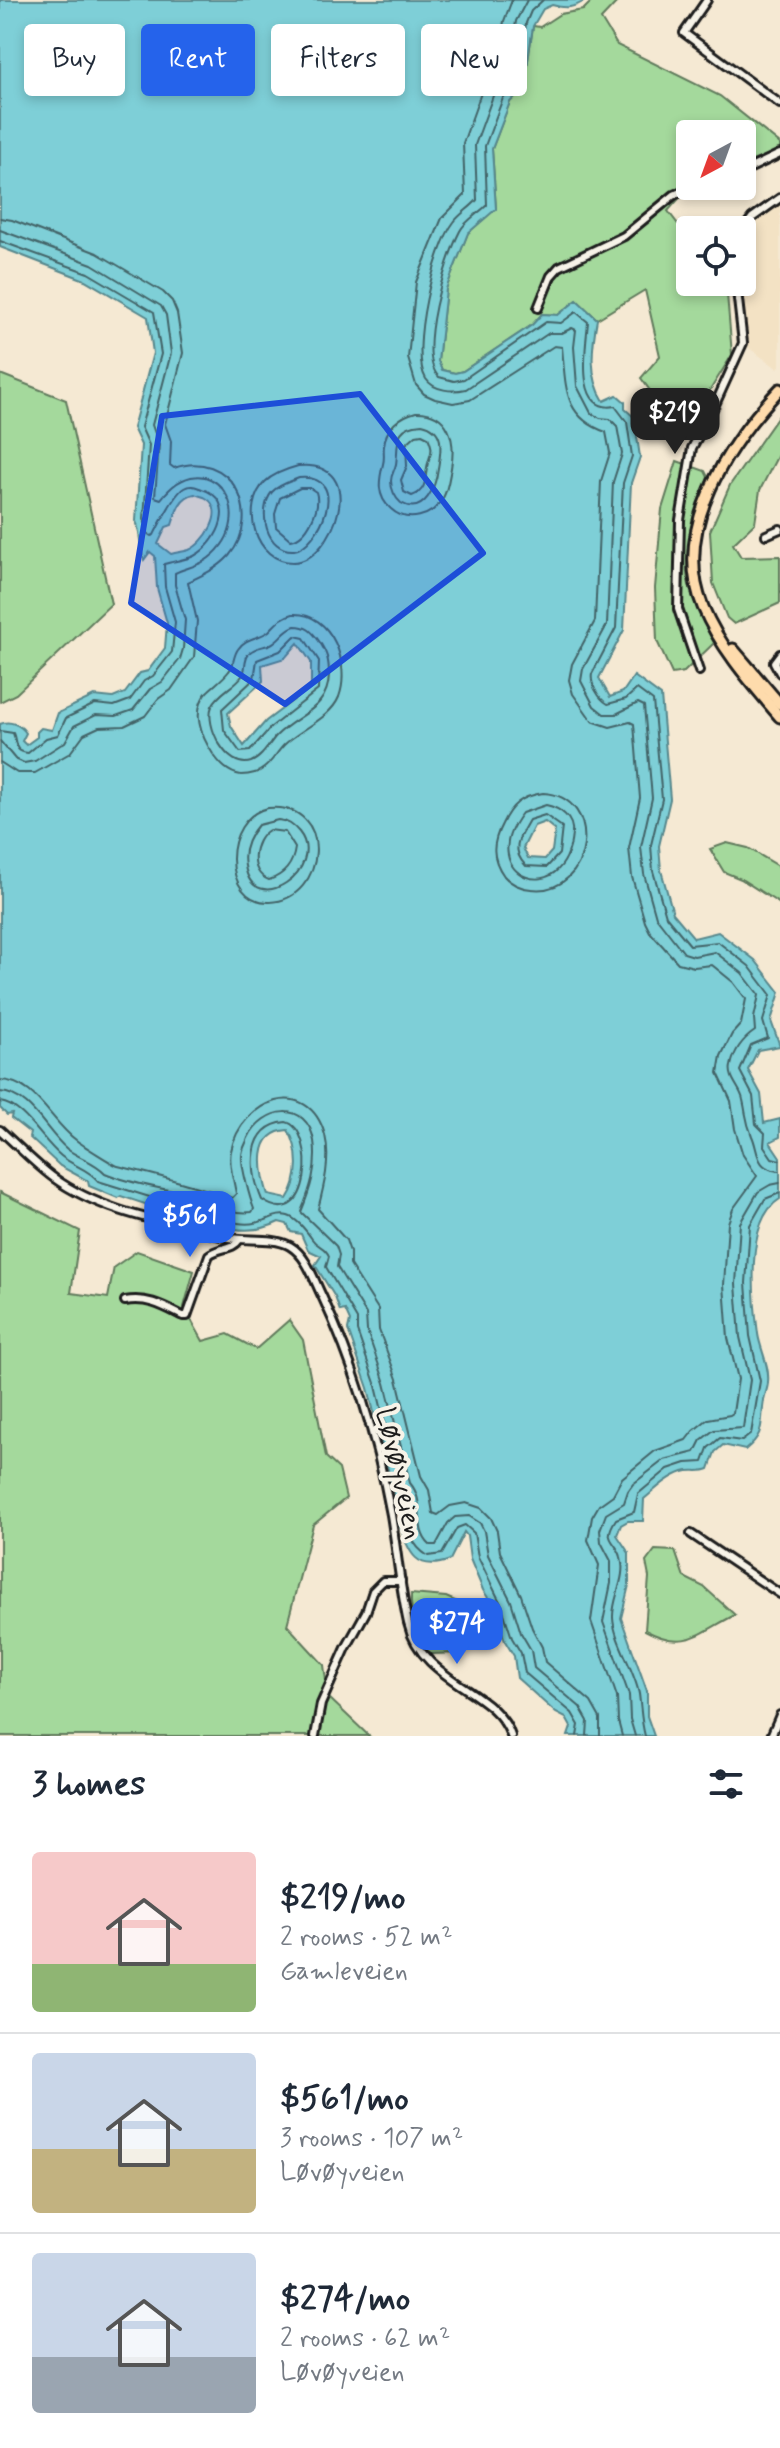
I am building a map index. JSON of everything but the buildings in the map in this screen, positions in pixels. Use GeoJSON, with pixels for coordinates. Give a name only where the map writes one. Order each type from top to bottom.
{"type":"FeatureCollection","features":[{"type":"Feature","properties":{"kind":"main road"},"geometry":{"type":"LineString","coordinates":[[780,389],[732,449],[718,473],[701,517],[696,541],[695,573],[704,609],[719,635],[741,670],[780,717]]}},
{"type":"Feature","properties":{"kind":"main road"},"geometry":{"type":"LineString","coordinates":[[719,635],[780,704]]}},
{"type":"Feature","properties":{"kind":"street"},"geometry":{"type":"LineString","coordinates":[[707,0],[684,33],[780,104]]}},
{"type":"Feature","properties":{"kind":"street"},"geometry":{"type":"LineString","coordinates":[[756,165],[780,154]]}},
{"type":"Feature","properties":{"kind":"street"},"geometry":{"type":"LineString","coordinates":[[538,308],[551,276],[559,267],[624,236],[676,194]]}},
{"type":"Feature","properties":{"kind":"street"},"geometry":{"type":"LineString","coordinates":[[755,216],[780,198]]}},
{"type":"Feature","properties":{"kind":"street"},"geometry":{"type":"LineString","coordinates":[[699,671],[685,634],[678,597],[684,495],[692,448],[743,343],[738,296]]}},
{"type":"Feature","properties":{"kind":"street"},"geometry":{"type":"LineString","coordinates":[[766,535],[780,529]]}},
{"type":"Feature","properties":{"kind":"street"},"geometry":{"type":"LineString","coordinates":[[780,654],[774,662],[780,673]]}},
{"type":"Feature","properties":{"kind":"street","name":"Løvøyveien"},"geometry":{"type":"LineString","coordinates":[[0,1130],[56,1180],[88,1197],[126,1211],[239,1240],[278,1241],[298,1251],[334,1322],[357,1378],[390,1512],[408,1625],[419,1649],[441,1673],[494,1711],[504,1721],[511,1736]]}},
{"type":"Feature","properties":{"kind":"street"},"geometry":{"type":"LineString","coordinates":[[125,1301],[141,1298],[187,1316],[209,1255],[234,1246],[239,1240]]}},
{"type":"Feature","properties":{"kind":"street"},"geometry":{"type":"LineString","coordinates":[[691,1534],[780,1594]]}},
{"type":"Feature","properties":{"kind":"street"},"geometry":{"type":"LineString","coordinates":[[315,1736],[321,1704],[366,1612],[373,1591],[383,1581],[401,1581]]}},
{"type":"Feature","properties":{"kind":"street"},"geometry":{"type":"LineString","coordinates":[[771,1736],[780,1715]]}},
{"type":"Feature","properties":{"kind":"highlighted area"},"geometry":{"type":"Polygon","coordinates":[[[360,394],[483,553],[285,704],[131,603],[162,416],[360,394]]]}},
{"type":"Feature","properties":{"kind":"shaded area"},"geometry":{"type":"Polygon","coordinates":[[[780,199],[780,366],[777,368],[749,348],[744,338],[738,296],[756,296],[755,216],[780,199]]]}},
{"type":"Feature","properties":{"kind":"green space"},"geometry":{"type":"Polygon","coordinates":[[[593,0],[619,0],[601,19],[617,45],[720,96],[750,120],[676,120],[678,200],[668,211],[676,222],[676,296],[727,296],[732,355],[682,435],[641,378],[660,356],[645,290],[597,319],[577,300],[558,315],[542,314],[532,325],[463,371],[442,370],[438,361],[446,289],[468,233],[496,208],[492,149],[510,102],[516,96],[527,96],[527,67],[533,26],[540,27],[560,14],[583,10],[593,0]]]}},
{"type":"Feature","properties":{"kind":"green space"},"geometry":{"type":"Polygon","coordinates":[[[756,125],[780,144],[780,150],[756,159],[756,125]]]}},
{"type":"Feature","properties":{"kind":"green space"},"geometry":{"type":"Polygon","coordinates":[[[0,374],[66,400],[111,604],[16,694],[0,702],[0,374]]]}},
{"type":"Feature","properties":{"kind":"green space"},"geometry":{"type":"Polygon","coordinates":[[[780,414],[780,451],[760,490],[755,523],[733,544],[741,557],[780,556],[780,603],[734,624],[727,618],[713,583],[710,531],[730,485],[780,414]]]}},
{"type":"Feature","properties":{"kind":"green space"},"geometry":{"type":"Polygon","coordinates":[[[677,461],[705,471],[708,477],[690,538],[687,574],[694,601],[714,643],[684,672],[672,674],[657,641],[655,588],[662,509],[677,461]]]}},
{"type":"Feature","properties":{"kind":"green space"},"geometry":{"type":"Polygon","coordinates":[[[727,843],[748,848],[780,867],[780,904],[724,872],[710,849],[727,843]]]}},
{"type":"Feature","properties":{"kind":"green space"},"geometry":{"type":"Polygon","coordinates":[[[0,1192],[80,1231],[71,1293],[108,1298],[114,1267],[137,1251],[194,1271],[184,1307],[203,1341],[228,1334],[256,1349],[289,1320],[303,1340],[326,1457],[339,1469],[346,1498],[313,1525],[287,1625],[324,1665],[328,1697],[369,1736],[0,1736],[0,1192]]]}},
{"type":"Feature","properties":{"kind":"green space"},"geometry":{"type":"Polygon","coordinates":[[[655,1550],[675,1551],[684,1577],[704,1587],[735,1615],[692,1638],[682,1640],[645,1630],[649,1577],[646,1562],[655,1550]]]}},
{"type":"Feature","properties":{"kind":"green space"},"geometry":{"type":"Polygon","coordinates":[[[411,1594],[446,1597],[460,1603],[473,1640],[463,1653],[430,1654],[416,1625],[411,1594]]]}},
{"type":"Feature","properties":{"kind":"water"},"geometry":{"type":"Polygon","coordinates":[[[0,0],[586,0],[570,7],[552,5],[543,9],[533,26],[527,67],[527,24],[421,24],[421,96],[516,96],[510,102],[492,149],[496,209],[468,233],[446,289],[438,361],[442,370],[463,371],[532,325],[542,314],[558,315],[577,300],[597,319],[593,351],[595,382],[604,401],[617,395],[634,417],[640,457],[631,483],[624,630],[599,678],[610,697],[623,692],[634,676],[661,696],[670,799],[659,846],[661,870],[673,913],[694,938],[718,932],[755,960],[780,992],[771,1021],[780,1046],[758,1050],[748,1070],[761,1094],[764,1123],[780,1119],[780,1137],[770,1142],[780,1157],[780,1199],[769,1209],[761,1224],[754,1260],[756,1318],[768,1376],[761,1428],[745,1450],[723,1445],[715,1452],[709,1469],[683,1472],[662,1484],[644,1499],[643,1521],[628,1521],[621,1525],[617,1535],[629,1553],[629,1585],[621,1618],[647,1691],[647,1716],[654,1736],[568,1736],[571,1727],[566,1718],[556,1713],[517,1678],[514,1656],[470,1559],[464,1532],[450,1560],[429,1564],[421,1562],[410,1551],[399,1523],[403,1514],[401,1499],[395,1498],[368,1388],[348,1330],[350,1321],[345,1310],[340,1311],[315,1265],[321,1256],[308,1250],[301,1234],[291,1232],[287,1224],[279,1222],[253,1230],[228,1228],[121,1196],[118,1198],[89,1186],[88,1181],[60,1166],[29,1137],[30,1133],[11,1118],[12,1114],[7,1115],[0,1108],[0,724],[11,723],[21,728],[26,733],[22,741],[26,745],[37,737],[41,728],[52,730],[58,713],[94,696],[113,698],[125,693],[140,673],[148,671],[165,648],[167,623],[157,588],[155,556],[150,552],[144,560],[136,521],[141,445],[133,428],[153,353],[148,317],[85,280],[0,247],[0,0]],[[195,494],[179,505],[172,525],[166,527],[158,544],[171,554],[195,547],[211,527],[214,519],[212,504],[195,494]],[[298,643],[285,658],[262,665],[263,681],[228,713],[231,726],[244,746],[266,721],[311,687],[311,662],[298,643]],[[545,822],[534,826],[523,848],[528,858],[545,859],[552,851],[555,830],[545,822]],[[288,1130],[277,1132],[269,1138],[262,1155],[268,1195],[287,1199],[296,1174],[295,1146],[288,1130]]]}}]}
